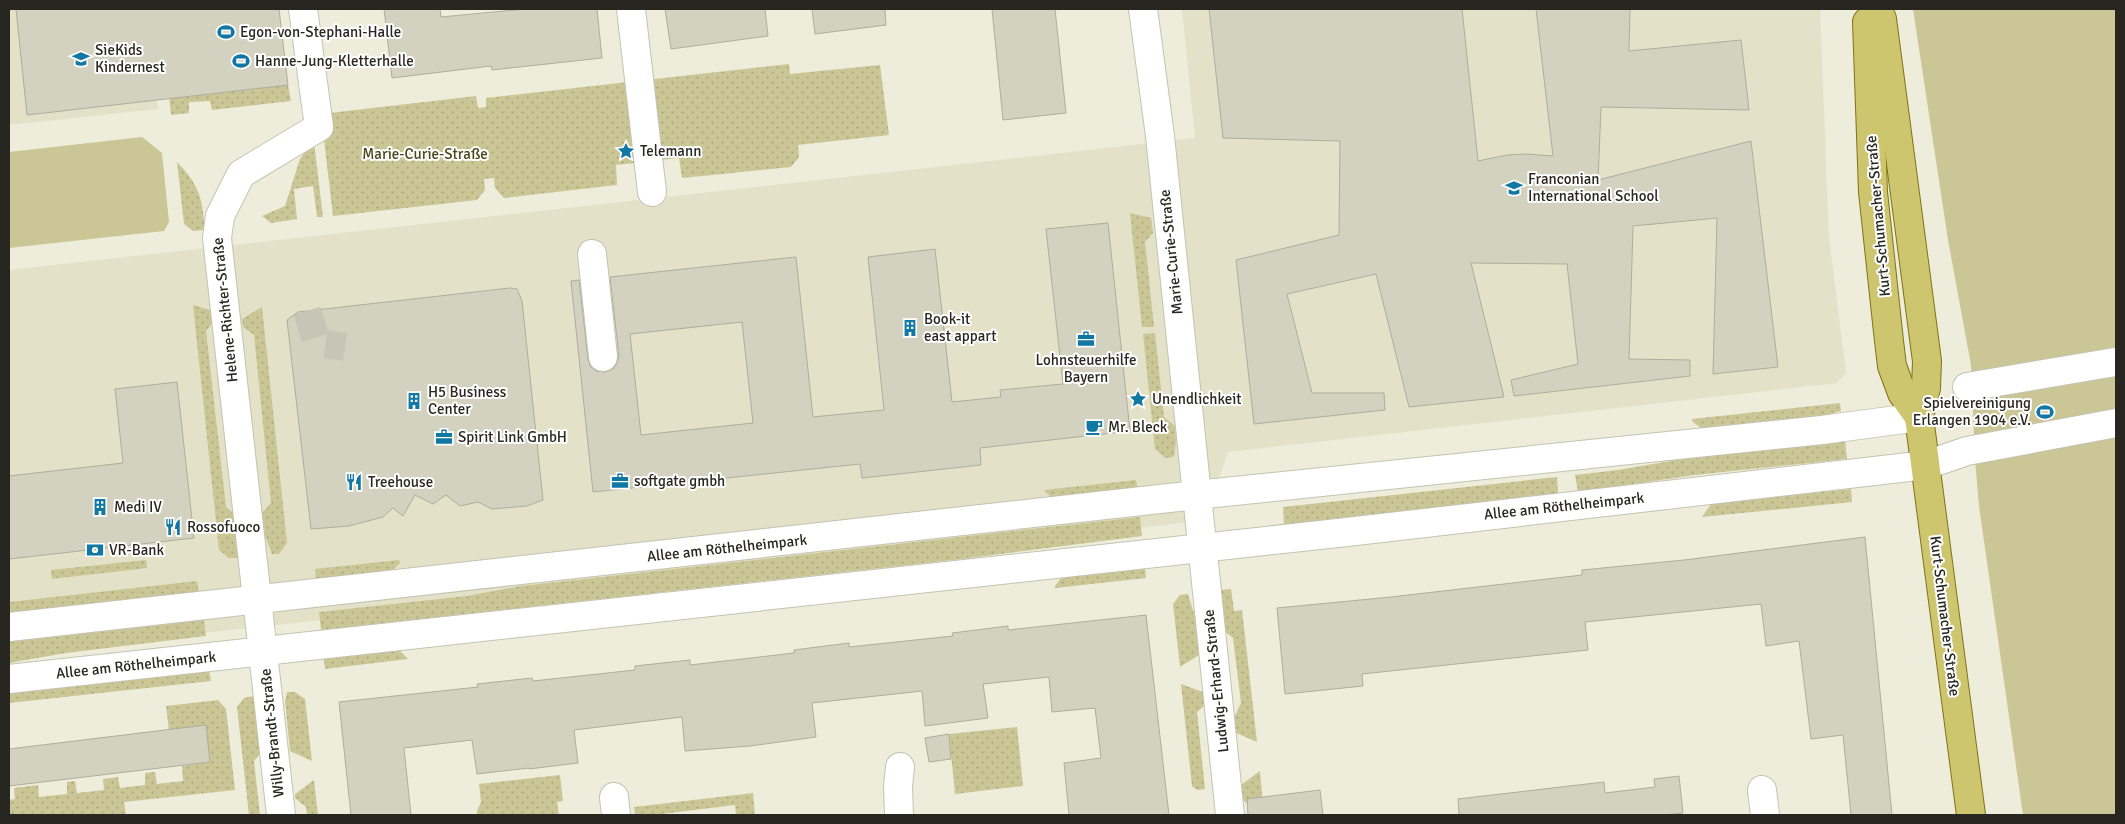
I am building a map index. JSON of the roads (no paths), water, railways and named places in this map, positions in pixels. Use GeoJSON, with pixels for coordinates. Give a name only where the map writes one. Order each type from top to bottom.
{"type":"FeatureCollection","features":[{"type":"Feature","properties":{"kind":"main road","name":"Kurt-Schumacher-Straße"},"geometry":{"type":"LineString","coordinates":[[1869,9],[1866,21],[1873,192],[1892,366],[1902,393],[1919,417]]}},
{"type":"Feature","properties":{"kind":"main road","name":"Kurt-Schumacher-Straße"},"geometry":{"type":"LineString","coordinates":[[1878,9],[1882,19],[1927,361],[1926,388],[1919,417],[1971,815]]}},
{"type":"Feature","properties":{"kind":"street","name":"Helene-Richter-Straße"},"geometry":{"type":"LineString","coordinates":[[258,600],[216,238],[220,216],[241,174],[319,127],[303,9]]}},
{"type":"Feature","properties":{"kind":"street"},"geometry":{"type":"LineString","coordinates":[[631,9],[652,192]]}},
{"type":"Feature","properties":{"kind":"street","name":"Marie-Curie-Straße"},"geometry":{"type":"LineString","coordinates":[[1143,9],[1160,136],[1196,495]]}},
{"type":"Feature","properties":{"kind":"street"},"geometry":{"type":"LineString","coordinates":[[592,254],[603,357]]}},
{"type":"Feature","properties":{"kind":"street"},"geometry":{"type":"LineString","coordinates":[[1967,387],[2115,362]]}},
{"type":"Feature","properties":{"kind":"street","name":"Allee am Röthelheimpark"},"geometry":{"type":"LineString","coordinates":[[9,627],[1196,495],[1822,430],[1919,417]]}},
{"type":"Feature","properties":{"kind":"street","name":"Allee am Röthelheimpark"},"geometry":{"type":"LineString","coordinates":[[9,679],[1202,548],[1926,465],[1967,451],[2116,423]]}},
{"type":"Feature","properties":{"kind":"street"},"geometry":{"type":"LineString","coordinates":[[1196,495],[1202,548]]}},
{"type":"Feature","properties":{"kind":"street","name":"Ludwig-Erhard-Straße"},"geometry":{"type":"LineString","coordinates":[[1202,548],[1230,815]]}},
{"type":"Feature","properties":{"kind":"street"},"geometry":{"type":"LineString","coordinates":[[258,600],[263,651]]}},
{"type":"Feature","properties":{"kind":"street","name":"Willy-Brandt-Straße"},"geometry":{"type":"LineString","coordinates":[[263,651],[282,815]]}},
{"type":"Feature","properties":{"kind":"street"},"geometry":{"type":"LineString","coordinates":[[899,815],[898,786],[900,767]]}},
{"type":"Feature","properties":{"kind":"tunnel"},"geometry":{"type":"LineString","coordinates":[[307,311],[317,343],[345,347]]}},
{"type":"Feature","properties":{"kind":"place","name":"Egon-von-Stephani-Halle"},"geometry":{"type":"Point","coordinates":[226,32]}},
{"type":"Feature","properties":{"kind":"place","name":"SieKids Kindernest"},"geometry":{"type":"Point","coordinates":[81,59]}},
{"type":"Feature","properties":{"kind":"place","name":"Hanne-Jung-Kletterhalle"},"geometry":{"type":"Point","coordinates":[241,61]}},
{"type":"Feature","properties":{"kind":"place","name":"Telemann"},"geometry":{"type":"Point","coordinates":[626,151]}},
{"type":"Feature","properties":{"kind":"place","name":"Franconian International School"},"geometry":{"type":"Point","coordinates":[1514,188]}},
{"type":"Feature","properties":{"kind":"place","name":"Book-it east appart"},"geometry":{"type":"Point","coordinates":[910,328]}},
{"type":"Feature","properties":{"kind":"place","name":"Lohnsteuerhilfe Bayern"},"geometry":{"type":"Point","coordinates":[1086,339]}},
{"type":"Feature","properties":{"kind":"place","name":"Unendlichkeit"},"geometry":{"type":"Point","coordinates":[1138,399]}},
{"type":"Feature","properties":{"kind":"place","name":"H5 Business Center"},"geometry":{"type":"Point","coordinates":[414,401]}},
{"type":"Feature","properties":{"kind":"place","name":"Spielvereinigung Erlangen 1904 e.V."},"geometry":{"type":"Point","coordinates":[2045,412]}},
{"type":"Feature","properties":{"kind":"place","name":"Mr. Bleck"},"geometry":{"type":"Point","coordinates":[1094,427]}},
{"type":"Feature","properties":{"kind":"place","name":"Spirit Link GmbH"},"geometry":{"type":"Point","coordinates":[444,437]}},
{"type":"Feature","properties":{"kind":"place","name":"softgate gmbh"},"geometry":{"type":"Point","coordinates":[620,481]}},
{"type":"Feature","properties":{"kind":"place","name":"Treehouse"},"geometry":{"type":"Point","coordinates":[354,482]}},
{"type":"Feature","properties":{"kind":"place","name":"Medi IV"},"geometry":{"type":"Point","coordinates":[100,507]}},
{"type":"Feature","properties":{"kind":"place","name":"Rossofuoco"},"geometry":{"type":"Point","coordinates":[173,527]}},
{"type":"Feature","properties":{"kind":"place","name":"VR-Bank"},"geometry":{"type":"Point","coordinates":[95,550]}}]}
